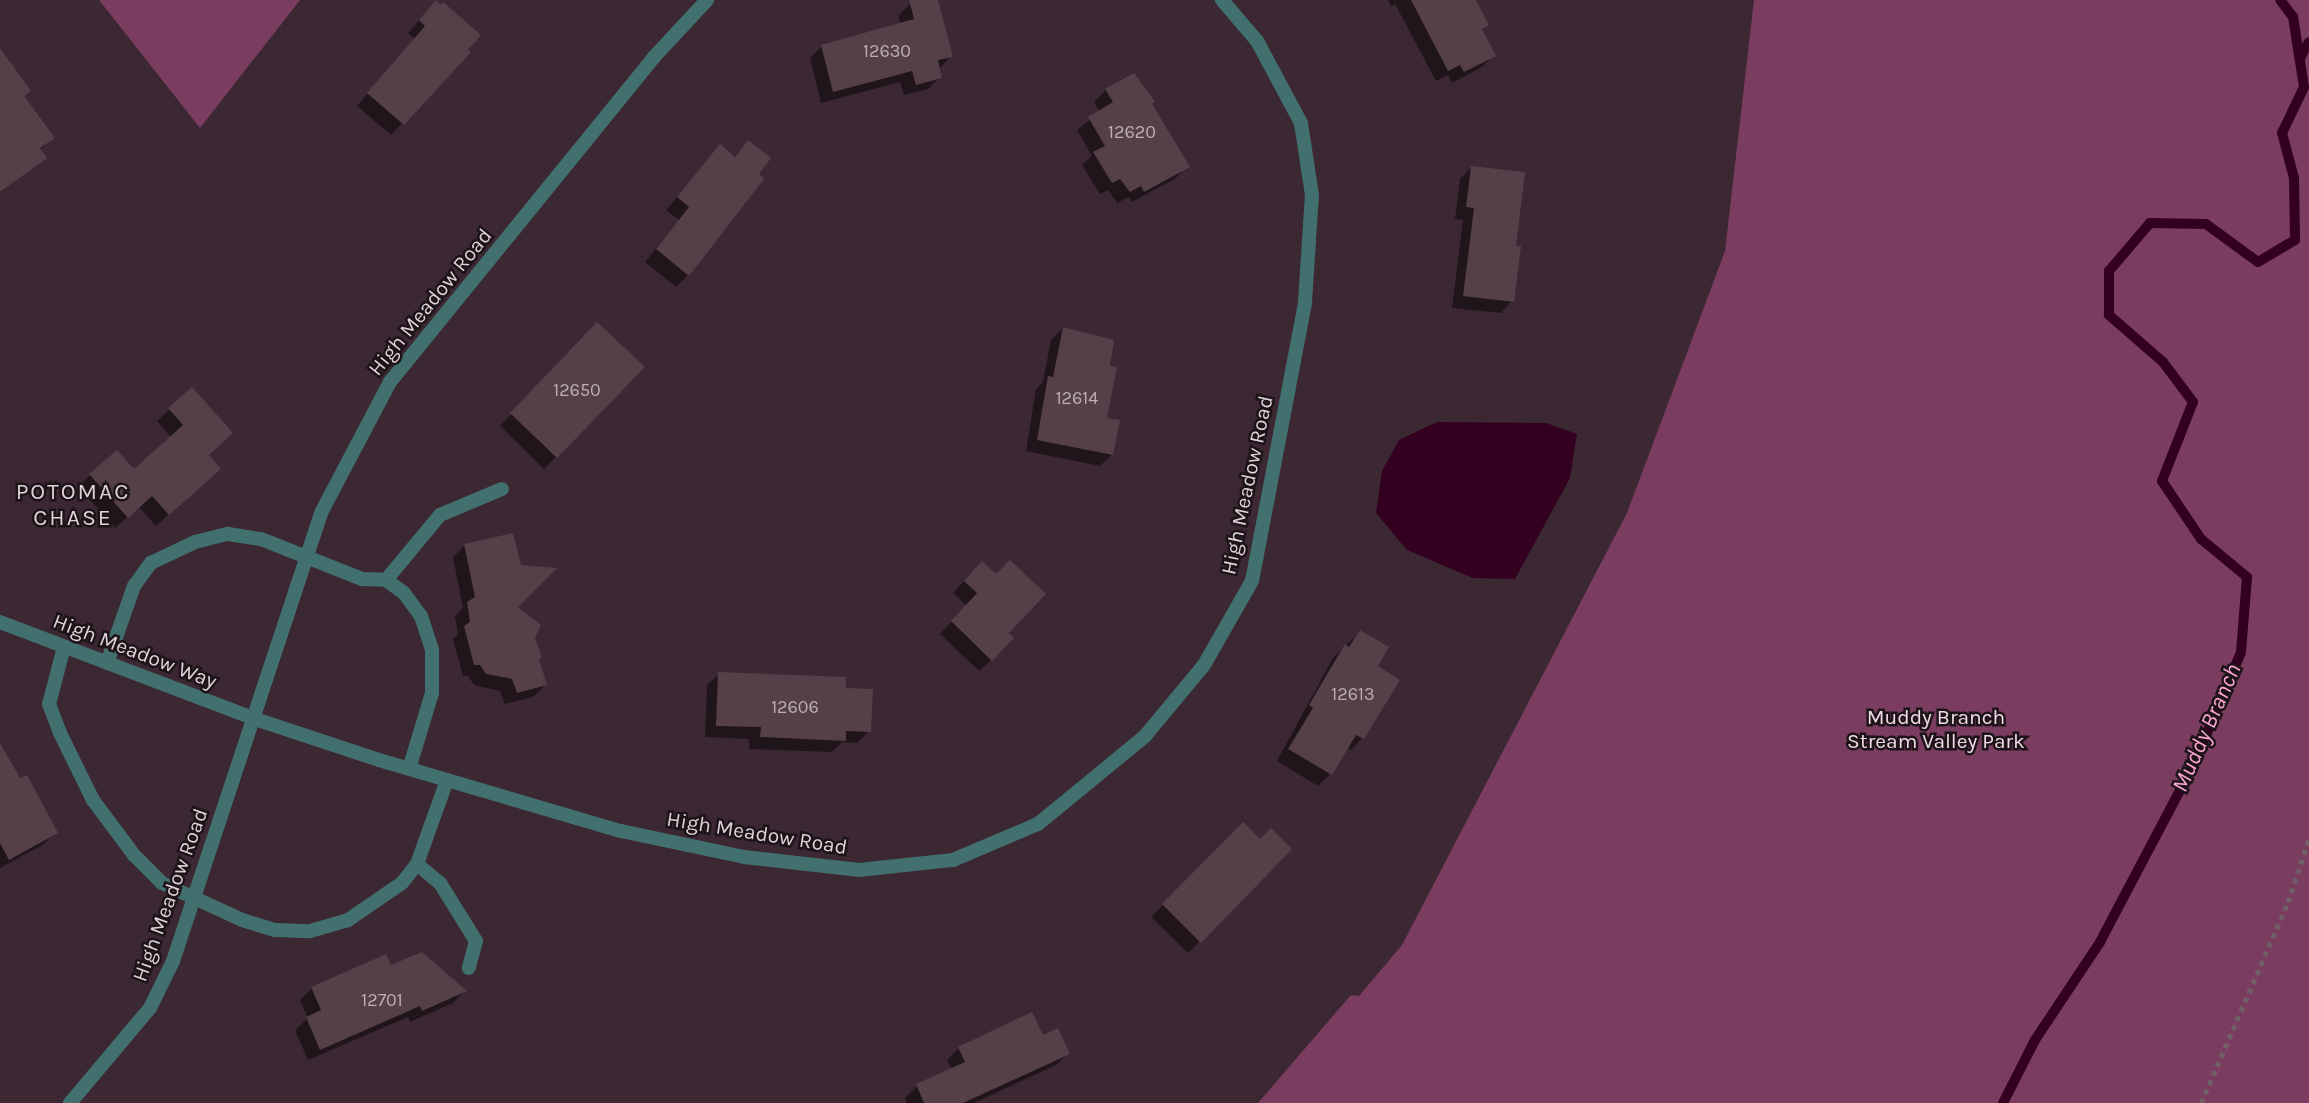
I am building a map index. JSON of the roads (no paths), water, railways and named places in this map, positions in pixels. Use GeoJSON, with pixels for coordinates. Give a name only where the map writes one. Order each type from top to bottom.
{"type":"FeatureCollection","features":[{"type":"Feature","properties":{"kind":"street","name":"High Meadow Road"},"geometry":{"type":"LineString","coordinates":[[70,1103],[150,1008],[173,961],[256,719],[322,510],[390,382],[654,57],[708,0]]}},
{"type":"Feature","properties":{"kind":"street","name":"High Meadow Road"},"geometry":{"type":"LineString","coordinates":[[256,719],[409,769],[621,831],[744,857],[859,870],[953,860],[1038,824],[1146,736],[1204,665],[1252,581],[1305,302],[1312,195],[1301,123],[1257,41],[1223,0]]}},
{"type":"Feature","properties":{"kind":"street"},"geometry":{"type":"LineString","coordinates":[[386,580],[440,515],[502,489]]}},
{"type":"Feature","properties":{"kind":"street"},"geometry":{"type":"LineString","coordinates":[[107,663],[134,586],[151,564],[195,542],[228,534],[261,539],[362,579],[386,580],[404,593],[421,616],[432,650],[432,693],[409,769]]}},
{"type":"Feature","properties":{"kind":"street","name":"High Meadow Way"},"geometry":{"type":"LineString","coordinates":[[0,622],[256,719]]}},
{"type":"Feature","properties":{"kind":"street"},"geometry":{"type":"LineString","coordinates":[[64,647],[49,704],[93,800],[143,864],[162,883],[194,900],[275,930],[310,931],[348,920],[402,883],[417,864],[447,780]]}},
{"type":"Feature","properties":{"kind":"street"},"geometry":{"type":"LineString","coordinates":[[417,864],[440,883],[476,941],[469,968]]}},
{"type":"Feature","properties":{"kind":"waterway","name":"Muddy Branch"},"geometry":{"type":"LineString","coordinates":[[2003,1103],[2035,1040],[2100,942],[2194,764],[2241,652],[2247,577],[2201,539],[2162,481],[2193,402],[2163,362],[2109,315],[2109,271],[2150,223],[2206,224],[2258,262],[2295,240],[2294,178],[2282,133],[2304,87],[2293,17],[2280,0]]}},
{"type":"Feature","properties":{"kind":"waterway"},"geometry":{"type":"LineString","coordinates":[[2300,58],[2309,42]]}},
{"type":"Feature","properties":{"kind":"district","name":"POTOMAC CHASE"},"geometry":{"type":"Point","coordinates":[73,505]}},
{"type":"Feature","properties":{"kind":"park label","name":"Muddy Branch Stream Valley Park"},"geometry":{"type":"Point","coordinates":[1936,729]}}]}
